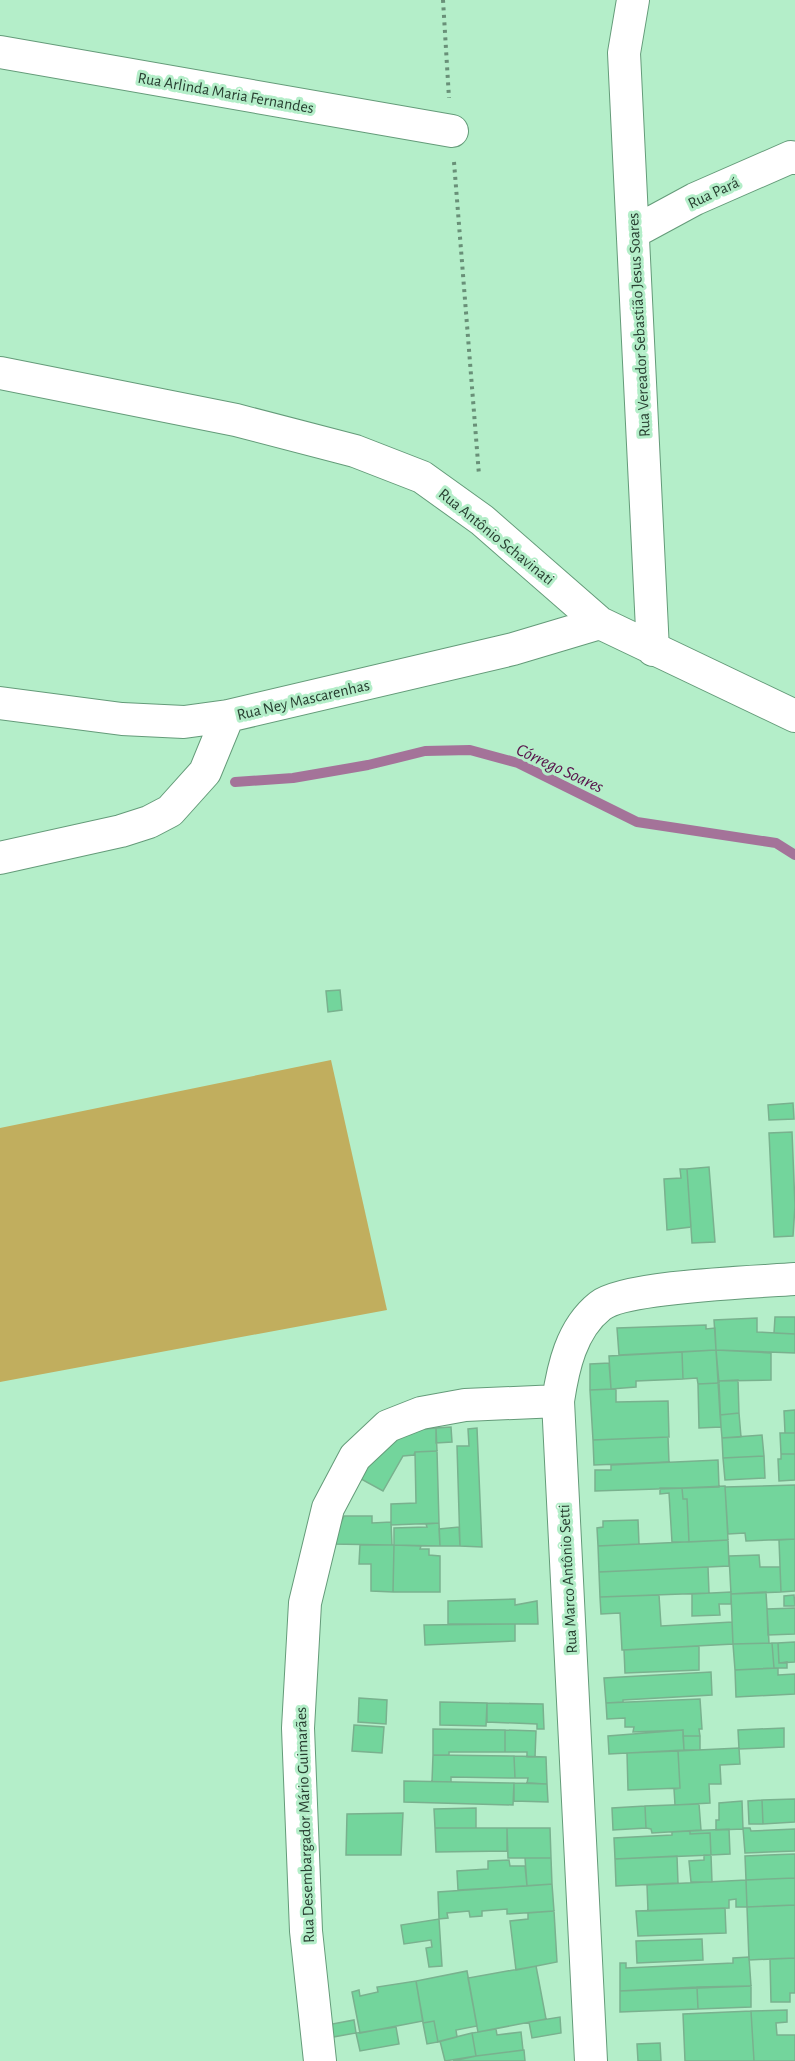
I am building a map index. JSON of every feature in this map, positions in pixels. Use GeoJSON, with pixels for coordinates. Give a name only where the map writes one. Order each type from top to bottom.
{"type":"FeatureCollection","features":[{"type":"Feature","properties":{"kind":"street","name":"Rua Vereador Sebastião Jesus Soares"},"geometry":{"type":"LineString","coordinates":[[633,0],[624,52],[653,650]]}},
{"type":"Feature","properties":{"kind":"street","name":"Rua Arlinda Maria Fernandes"},"geometry":{"type":"LineString","coordinates":[[0,52],[452,131]]}},
{"type":"Feature","properties":{"kind":"street","name":"Rua Pará"},"geometry":{"type":"LineString","coordinates":[[634,232],[695,199],[791,157],[795,158]]}},
{"type":"Feature","properties":{"kind":"street","name":"Rua Antônio Schavinati"},"geometry":{"type":"LineString","coordinates":[[0,374],[236,420],[355,451],[423,477],[482,520],[600,622],[653,650],[795,716]]}},
{"type":"Feature","properties":{"kind":"street","name":"Rua Ney Mascarenhas"},"geometry":{"type":"LineString","coordinates":[[0,703],[122,719],[184,722],[228,716],[513,649],[600,622]]}},
{"type":"Feature","properties":{"kind":"street"},"geometry":{"type":"LineString","coordinates":[[0,858],[121,831],[149,822],[171,811],[205,772],[228,716]]}},
{"type":"Feature","properties":{"kind":"street","name":"Rua Marco Antônio Setti"},"geometry":{"type":"LineString","coordinates":[[591,2061],[558,1401],[564,1363],[577,1335],[600,1306],[628,1294],[795,1279]]}},
{"type":"Feature","properties":{"kind":"street","name":"Rua Desembargador Mário Guimarães"},"geometry":{"type":"LineString","coordinates":[[320,2061],[306,1931],[298,1728],[305,1603],[328,1508],[356,1457],[388,1426],[421,1413],[465,1405],[558,1401]]}},
{"type":"Feature","properties":{"kind":"path"},"geometry":{"type":"LineString","coordinates":[[443,0],[482,520]]}},
{"type":"Feature","properties":{"kind":"shaded area"},"geometry":{"type":"Polygon","coordinates":[[[331,1060],[387,1310],[0,1382],[0,1128],[331,1060]]]}},
{"type":"Feature","properties":{"kind":"building"},"geometry":{"type":"Polygon","coordinates":[[[340,990],[342,1010],[328,1012],[326,991],[340,990]]]}},
{"type":"Feature","properties":{"kind":"building"},"geometry":{"type":"Polygon","coordinates":[[[793,1103],[794,1119],[769,1120],[768,1105],[793,1103]]]}},
{"type":"Feature","properties":{"kind":"building"},"geometry":{"type":"Polygon","coordinates":[[[792,1132],[795,1206],[793,1236],[774,1237],[769,1133],[792,1132]]]}},
{"type":"Feature","properties":{"kind":"building"},"geometry":{"type":"Polygon","coordinates":[[[709,1167],[715,1242],[692,1243],[687,1169],[709,1167]]]}},
{"type":"Feature","properties":{"kind":"building"},"geometry":{"type":"Polygon","coordinates":[[[680,1169],[687,1169],[691,1227],[667,1230],[664,1179],[681,1178],[680,1169]]]}},
{"type":"Feature","properties":{"kind":"building"},"geometry":{"type":"Polygon","coordinates":[[[775,1317],[795,1317],[795,1334],[774,1333],[775,1317]]]}},
{"type":"Feature","properties":{"kind":"building"},"geometry":{"type":"Polygon","coordinates":[[[757,1318],[757,1332],[795,1334],[795,1353],[716,1350],[714,1320],[757,1318]]]}},
{"type":"Feature","properties":{"kind":"building"},"geometry":{"type":"Polygon","coordinates":[[[706,1325],[706,1329],[715,1328],[716,1350],[619,1355],[617,1328],[706,1325]]]}},
{"type":"Feature","properties":{"kind":"building"},"geometry":{"type":"Polygon","coordinates":[[[716,1350],[771,1353],[771,1380],[718,1381],[716,1350]]]}},
{"type":"Feature","properties":{"kind":"building"},"geometry":{"type":"Polygon","coordinates":[[[716,1350],[719,1383],[698,1384],[697,1378],[683,1379],[682,1352],[716,1350]]]}},
{"type":"Feature","properties":{"kind":"building"},"geometry":{"type":"Polygon","coordinates":[[[682,1352],[683,1379],[636,1381],[636,1387],[611,1389],[609,1356],[682,1352]]]}},
{"type":"Feature","properties":{"kind":"building"},"geometry":{"type":"Polygon","coordinates":[[[609,1363],[611,1389],[590,1390],[590,1364],[609,1363]]]}},
{"type":"Feature","properties":{"kind":"building"},"geometry":{"type":"Polygon","coordinates":[[[738,1380],[739,1413],[720,1415],[718,1381],[738,1380]]]}},
{"type":"Feature","properties":{"kind":"building"},"geometry":{"type":"Polygon","coordinates":[[[719,1383],[721,1427],[699,1428],[698,1384],[719,1383]]]}},
{"type":"Feature","properties":{"kind":"building"},"geometry":{"type":"Polygon","coordinates":[[[616,1389],[616,1402],[668,1401],[669,1437],[593,1440],[590,1390],[616,1389]]]}},
{"type":"Feature","properties":{"kind":"building"},"geometry":{"type":"Polygon","coordinates":[[[795,1410],[795,1433],[785,1433],[784,1411],[795,1410]]]}},
{"type":"Feature","properties":{"kind":"building"},"geometry":{"type":"Polygon","coordinates":[[[739,1413],[741,1437],[722,1438],[720,1415],[739,1413]]]}},
{"type":"Feature","properties":{"kind":"building"},"geometry":{"type":"Polygon","coordinates":[[[451,1427],[452,1442],[436,1443],[436,1428],[451,1427]]]}},
{"type":"Feature","properties":{"kind":"building"},"geometry":{"type":"Polygon","coordinates":[[[436,1428],[437,1451],[415,1452],[414,1455],[403,1456],[383,1491],[361,1479],[374,1455],[399,1431],[436,1428]]]}},
{"type":"Feature","properties":{"kind":"building"},"geometry":{"type":"Polygon","coordinates":[[[477,1428],[482,1547],[460,1546],[457,1446],[469,1446],[468,1429],[477,1428]]]}},
{"type":"Feature","properties":{"kind":"building"},"geometry":{"type":"Polygon","coordinates":[[[780,1433],[795,1433],[795,1454],[781,1454],[780,1433]]]}},
{"type":"Feature","properties":{"kind":"building"},"geometry":{"type":"Polygon","coordinates":[[[762,1435],[764,1456],[723,1458],[722,1438],[762,1435]]]}},
{"type":"Feature","properties":{"kind":"building"},"geometry":{"type":"Polygon","coordinates":[[[668,1437],[669,1462],[594,1465],[593,1440],[668,1437]]]}},
{"type":"Feature","properties":{"kind":"building"},"geometry":{"type":"Polygon","coordinates":[[[437,1451],[439,1523],[391,1525],[391,1504],[416,1503],[415,1452],[437,1451]]]}},
{"type":"Feature","properties":{"kind":"building"},"geometry":{"type":"Polygon","coordinates":[[[781,1454],[795,1454],[795,1480],[779,1481],[778,1459],[781,1459],[781,1454]]]}},
{"type":"Feature","properties":{"kind":"building"},"geometry":{"type":"Polygon","coordinates":[[[764,1456],[765,1478],[725,1480],[723,1458],[764,1456]]]}},
{"type":"Feature","properties":{"kind":"building"},"geometry":{"type":"Polygon","coordinates":[[[718,1460],[719,1487],[595,1491],[595,1470],[611,1470],[611,1465],[718,1460]]]}},
{"type":"Feature","properties":{"kind":"building"},"geometry":{"type":"Polygon","coordinates":[[[795,1485],[795,1539],[746,1541],[745,1533],[728,1534],[725,1487],[795,1485]]]}},
{"type":"Feature","properties":{"kind":"building"},"geometry":{"type":"Polygon","coordinates":[[[725,1486],[728,1540],[689,1542],[687,1499],[683,1499],[682,1488],[725,1486]]]}},
{"type":"Feature","properties":{"kind":"building"},"geometry":{"type":"Polygon","coordinates":[[[660,1488],[682,1488],[683,1499],[687,1499],[689,1542],[672,1542],[669,1493],[660,1494],[660,1488]]]}},
{"type":"Feature","properties":{"kind":"building"},"geometry":{"type":"Polygon","coordinates":[[[344,1516],[372,1516],[372,1523],[391,1522],[392,1545],[331,1544],[344,1516]]]}},
{"type":"Feature","properties":{"kind":"building"},"geometry":{"type":"Polygon","coordinates":[[[638,1520],[639,1544],[598,1546],[597,1528],[603,1527],[603,1521],[638,1520]]]}},
{"type":"Feature","properties":{"kind":"building"},"geometry":{"type":"Polygon","coordinates":[[[439,1523],[440,1546],[394,1545],[394,1528],[427,1527],[426,1524],[439,1523]]]}},
{"type":"Feature","properties":{"kind":"building"},"geometry":{"type":"Polygon","coordinates":[[[459,1527],[460,1546],[440,1546],[439,1529],[459,1527]]]}},
{"type":"Feature","properties":{"kind":"building"},"geometry":{"type":"Polygon","coordinates":[[[795,1539],[795,1591],[781,1592],[779,1540],[795,1539]]]}},
{"type":"Feature","properties":{"kind":"building"},"geometry":{"type":"Polygon","coordinates":[[[728,1540],[729,1566],[599,1572],[598,1546],[728,1540]]]}},
{"type":"Feature","properties":{"kind":"building"},"geometry":{"type":"Polygon","coordinates":[[[360,1545],[394,1545],[393,1592],[371,1591],[371,1564],[359,1564],[360,1545]]]}},
{"type":"Feature","properties":{"kind":"building"},"geometry":{"type":"Polygon","coordinates":[[[394,1545],[421,1546],[420,1549],[429,1549],[429,1555],[440,1556],[440,1592],[393,1592],[394,1545]]]}},
{"type":"Feature","properties":{"kind":"building"},"geometry":{"type":"Polygon","coordinates":[[[759,1555],[760,1567],[780,1567],[781,1592],[731,1594],[729,1556],[759,1555]]]}},
{"type":"Feature","properties":{"kind":"building"},"geometry":{"type":"Polygon","coordinates":[[[708,1567],[709,1593],[600,1597],[599,1572],[708,1567]]]}},
{"type":"Feature","properties":{"kind":"building"},"geometry":{"type":"Polygon","coordinates":[[[731,1592],[731,1604],[719,1604],[720,1615],[692,1616],[692,1594],[731,1592]]]}},
{"type":"Feature","properties":{"kind":"building"},"geometry":{"type":"Polygon","coordinates":[[[766,1592],[769,1643],[733,1644],[731,1594],[766,1592]]]}},
{"type":"Feature","properties":{"kind":"building"},"geometry":{"type":"Polygon","coordinates":[[[659,1595],[661,1626],[732,1622],[733,1644],[622,1650],[620,1613],[601,1614],[600,1597],[659,1595]]]}},
{"type":"Feature","properties":{"kind":"building"},"geometry":{"type":"Polygon","coordinates":[[[794,1595],[795,1606],[784,1606],[784,1596],[794,1595]]]}},
{"type":"Feature","properties":{"kind":"building"},"geometry":{"type":"Polygon","coordinates":[[[515,1599],[515,1605],[537,1601],[538,1624],[448,1624],[448,1601],[515,1599]]]}},
{"type":"Feature","properties":{"kind":"building"},"geometry":{"type":"Polygon","coordinates":[[[795,1608],[795,1634],[768,1635],[767,1609],[795,1608]]]}},
{"type":"Feature","properties":{"kind":"building"},"geometry":{"type":"Polygon","coordinates":[[[515,1624],[515,1641],[425,1645],[424,1625],[515,1624]]]}},
{"type":"Feature","properties":{"kind":"building"},"geometry":{"type":"Polygon","coordinates":[[[795,1642],[795,1662],[779,1663],[778,1643],[795,1642]]]}},
{"type":"Feature","properties":{"kind":"building"},"geometry":{"type":"Polygon","coordinates":[[[772,1643],[774,1668],[735,1670],[733,1644],[772,1643]]]}},
{"type":"Feature","properties":{"kind":"building"},"geometry":{"type":"Polygon","coordinates":[[[772,1643],[778,1643],[779,1663],[787,1662],[787,1668],[774,1668],[772,1643]]]}},
{"type":"Feature","properties":{"kind":"building"},"geometry":{"type":"Polygon","coordinates":[[[699,1646],[699,1670],[625,1673],[624,1650],[699,1646]]]}},
{"type":"Feature","properties":{"kind":"building"},"geometry":{"type":"Polygon","coordinates":[[[778,1668],[778,1675],[795,1674],[795,1694],[736,1697],[735,1670],[778,1668]]]}},
{"type":"Feature","properties":{"kind":"building"},"geometry":{"type":"Polygon","coordinates":[[[711,1672],[712,1695],[606,1703],[604,1678],[711,1672]]]}},
{"type":"Feature","properties":{"kind":"building"},"geometry":{"type":"Polygon","coordinates":[[[359,1698],[387,1700],[386,1724],[358,1722],[359,1698]]]}},
{"type":"Feature","properties":{"kind":"building"},"geometry":{"type":"Polygon","coordinates":[[[700,1699],[702,1729],[699,1729],[700,1736],[683,1736],[683,1730],[633,1732],[634,1727],[625,1727],[625,1718],[607,1719],[606,1703],[700,1699]]]}},
{"type":"Feature","properties":{"kind":"building"},"geometry":{"type":"Polygon","coordinates":[[[440,1702],[487,1703],[486,1726],[440,1725],[440,1702]]]}},
{"type":"Feature","properties":{"kind":"building"},"geometry":{"type":"Polygon","coordinates":[[[487,1703],[543,1704],[544,1729],[537,1729],[537,1724],[487,1722],[487,1703]]]}},
{"type":"Feature","properties":{"kind":"building"},"geometry":{"type":"Polygon","coordinates":[[[354,1725],[384,1727],[382,1753],[352,1751],[354,1725]]]}},
{"type":"Feature","properties":{"kind":"building"},"geometry":{"type":"Polygon","coordinates":[[[784,1728],[784,1747],[739,1749],[738,1730],[784,1728]]]}},
{"type":"Feature","properties":{"kind":"building"},"geometry":{"type":"Polygon","coordinates":[[[433,1729],[505,1730],[505,1752],[449,1752],[449,1755],[433,1755],[433,1729]]]}},
{"type":"Feature","properties":{"kind":"building"},"geometry":{"type":"Polygon","coordinates":[[[505,1730],[536,1731],[535,1757],[527,1757],[527,1752],[505,1752],[505,1730]]]}},
{"type":"Feature","properties":{"kind":"building"},"geometry":{"type":"Polygon","coordinates":[[[683,1730],[684,1750],[609,1754],[608,1736],[683,1730]]]}},
{"type":"Feature","properties":{"kind":"building"},"geometry":{"type":"Polygon","coordinates":[[[683,1736],[700,1736],[700,1750],[684,1750],[683,1736]]]}},
{"type":"Feature","properties":{"kind":"building"},"geometry":{"type":"Polygon","coordinates":[[[739,1748],[740,1764],[720,1765],[721,1784],[709,1784],[710,1803],[675,1805],[674,1789],[680,1788],[678,1751],[739,1748]]]}},
{"type":"Feature","properties":{"kind":"building"},"geometry":{"type":"Polygon","coordinates":[[[678,1751],[680,1788],[628,1790],[627,1753],[678,1751]]]}},
{"type":"Feature","properties":{"kind":"building"},"geometry":{"type":"Polygon","coordinates":[[[433,1755],[514,1756],[515,1778],[451,1777],[451,1782],[432,1782],[433,1755]]]}},
{"type":"Feature","properties":{"kind":"building"},"geometry":{"type":"Polygon","coordinates":[[[514,1756],[546,1757],[547,1784],[527,1783],[528,1778],[515,1778],[514,1756]]]}},
{"type":"Feature","properties":{"kind":"building"},"geometry":{"type":"Polygon","coordinates":[[[404,1781],[514,1783],[513,1805],[404,1802],[404,1781]]]}},
{"type":"Feature","properties":{"kind":"building"},"geometry":{"type":"Polygon","coordinates":[[[514,1783],[547,1784],[548,1802],[514,1801],[514,1783]]]}},
{"type":"Feature","properties":{"kind":"building"},"geometry":{"type":"Polygon","coordinates":[[[795,1799],[795,1822],[763,1824],[762,1800],[795,1799]]]}},
{"type":"Feature","properties":{"kind":"building"},"geometry":{"type":"Polygon","coordinates":[[[762,1800],[763,1824],[749,1824],[748,1801],[762,1800]]]}},
{"type":"Feature","properties":{"kind":"building"},"geometry":{"type":"Polygon","coordinates":[[[742,1801],[743,1829],[716,1830],[716,1820],[719,1820],[719,1803],[742,1801]]]}},
{"type":"Feature","properties":{"kind":"building"},"geometry":{"type":"Polygon","coordinates":[[[699,1804],[701,1830],[652,1833],[651,1829],[646,1828],[645,1806],[699,1804]]]}},
{"type":"Feature","properties":{"kind":"building"},"geometry":{"type":"Polygon","coordinates":[[[645,1806],[646,1828],[613,1830],[612,1808],[645,1806]]]}},
{"type":"Feature","properties":{"kind":"building"},"geometry":{"type":"Polygon","coordinates":[[[476,1808],[476,1828],[435,1828],[434,1809],[476,1808]]]}},
{"type":"Feature","properties":{"kind":"building"},"geometry":{"type":"Polygon","coordinates":[[[403,1813],[401,1855],[346,1855],[347,1814],[403,1813]]]}},
{"type":"Feature","properties":{"kind":"building"},"geometry":{"type":"Polygon","coordinates":[[[435,1828],[507,1828],[507,1851],[436,1852],[435,1828]]]}},
{"type":"Feature","properties":{"kind":"building"},"geometry":{"type":"Polygon","coordinates":[[[507,1828],[550,1828],[551,1858],[508,1858],[507,1828]]]}},
{"type":"Feature","properties":{"kind":"building"},"geometry":{"type":"Polygon","coordinates":[[[743,1828],[750,1828],[751,1831],[795,1829],[795,1851],[745,1853],[743,1828]]]}},
{"type":"Feature","properties":{"kind":"building"},"geometry":{"type":"Polygon","coordinates":[[[729,1829],[730,1854],[711,1855],[710,1833],[690,1834],[690,1831],[729,1829]]]}},
{"type":"Feature","properties":{"kind":"building"},"geometry":{"type":"Polygon","coordinates":[[[690,1831],[690,1834],[710,1833],[711,1855],[615,1859],[614,1838],[672,1835],[672,1832],[690,1831]]]}},
{"type":"Feature","properties":{"kind":"building"},"geometry":{"type":"Polygon","coordinates":[[[795,1854],[795,1878],[746,1880],[745,1856],[795,1854]]]}},
{"type":"Feature","properties":{"kind":"building"},"geometry":{"type":"Polygon","coordinates":[[[704,1855],[711,1855],[712,1882],[691,1882],[689,1861],[704,1860],[704,1855]]]}},
{"type":"Feature","properties":{"kind":"building"},"geometry":{"type":"Polygon","coordinates":[[[677,1856],[678,1883],[616,1886],[615,1859],[677,1856]]]}},
{"type":"Feature","properties":{"kind":"building"},"geometry":{"type":"Polygon","coordinates":[[[525,1858],[551,1858],[552,1884],[527,1886],[525,1858]]]}},
{"type":"Feature","properties":{"kind":"building"},"geometry":{"type":"Polygon","coordinates":[[[509,1860],[510,1866],[525,1866],[527,1886],[458,1890],[457,1871],[488,1869],[488,1861],[509,1860]]]}},
{"type":"Feature","properties":{"kind":"building"},"geometry":{"type":"Polygon","coordinates":[[[795,1878],[795,1905],[747,1907],[746,1880],[795,1878]]]}},
{"type":"Feature","properties":{"kind":"building"},"geometry":{"type":"Polygon","coordinates":[[[746,1880],[747,1907],[736,1907],[736,1899],[729,1900],[729,1908],[648,1911],[647,1885],[746,1880]]]}},
{"type":"Feature","properties":{"kind":"building"},"geometry":{"type":"Polygon","coordinates":[[[552,1884],[554,1911],[507,1914],[507,1909],[482,1911],[482,1916],[470,1917],[469,1911],[447,1913],[448,1918],[439,1919],[438,1892],[552,1884]]]}},
{"type":"Feature","properties":{"kind":"building"},"geometry":{"type":"Polygon","coordinates":[[[795,1905],[795,1958],[749,1960],[747,1907],[795,1905]]]}},
{"type":"Feature","properties":{"kind":"building"},"geometry":{"type":"Polygon","coordinates":[[[725,1908],[726,1933],[638,1936],[636,1911],[725,1908]]]}},
{"type":"Feature","properties":{"kind":"building"},"geometry":{"type":"Polygon","coordinates":[[[554,1911],[557,1962],[516,1970],[510,1921],[528,1919],[528,1913],[554,1911]]]}},
{"type":"Feature","properties":{"kind":"building"},"geometry":{"type":"Polygon","coordinates":[[[439,1919],[442,1966],[429,1967],[426,1948],[432,1947],[431,1940],[404,1944],[401,1925],[439,1919]]]}},
{"type":"Feature","properties":{"kind":"building"},"geometry":{"type":"Polygon","coordinates":[[[702,1939],[703,1960],[637,1963],[636,1941],[702,1939]]]}},
{"type":"Feature","properties":{"kind":"building"},"geometry":{"type":"Polygon","coordinates":[[[749,1957],[751,1986],[620,1991],[620,1963],[626,1963],[626,1968],[733,1963],[733,1958],[749,1957]]]}},
{"type":"Feature","properties":{"kind":"building"},"geometry":{"type":"Polygon","coordinates":[[[795,1958],[795,1993],[790,1993],[790,2002],[771,2002],[770,1959],[795,1958]]]}},
{"type":"Feature","properties":{"kind":"building"},"geometry":{"type":"Polygon","coordinates":[[[536,1966],[546,2019],[478,2032],[468,1978],[536,1966]]]}},
{"type":"Feature","properties":{"kind":"building"},"geometry":{"type":"Polygon","coordinates":[[[467,1971],[477,2026],[456,2030],[457,2037],[438,2042],[434,2021],[423,2023],[416,1981],[467,1971]]]}},
{"type":"Feature","properties":{"kind":"building"},"geometry":{"type":"Polygon","coordinates":[[[416,1981],[423,2021],[360,2033],[352,1992],[359,1990],[360,1996],[378,1992],[377,1987],[416,1981]]]}},
{"type":"Feature","properties":{"kind":"building"},"geometry":{"type":"Polygon","coordinates":[[[751,1986],[751,2007],[698,2009],[697,1987],[751,1986]]]}},
{"type":"Feature","properties":{"kind":"building"},"geometry":{"type":"Polygon","coordinates":[[[697,1987],[698,2009],[620,2012],[620,1991],[697,1987]]]}},
{"type":"Feature","properties":{"kind":"building"},"geometry":{"type":"Polygon","coordinates":[[[787,2010],[787,2022],[776,2023],[777,2035],[795,2035],[795,2061],[754,2061],[751,2011],[787,2010]]]}},
{"type":"Feature","properties":{"kind":"building"},"geometry":{"type":"Polygon","coordinates":[[[751,2011],[754,2061],[685,2061],[683,2014],[751,2011]]]}},
{"type":"Feature","properties":{"kind":"building"},"geometry":{"type":"Polygon","coordinates":[[[560,2017],[561,2033],[532,2038],[529,2022],[560,2017]]]}},
{"type":"Feature","properties":{"kind":"building"},"geometry":{"type":"Polygon","coordinates":[[[354,2020],[356,2033],[333,2037],[332,2024],[354,2020]]]}},
{"type":"Feature","properties":{"kind":"building"},"geometry":{"type":"Polygon","coordinates":[[[434,2021],[438,2042],[427,2044],[423,2023],[434,2021]]]}},
{"type":"Feature","properties":{"kind":"building"},"geometry":{"type":"Polygon","coordinates":[[[396,2027],[399,2044],[360,2051],[356,2033],[396,2027]]]}},
{"type":"Feature","properties":{"kind":"building"},"geometry":{"type":"Polygon","coordinates":[[[496,2029],[497,2035],[521,2032],[523,2050],[476,2056],[472,2033],[496,2029]]]}},
{"type":"Feature","properties":{"kind":"building"},"geometry":{"type":"Polygon","coordinates":[[[472,2033],[476,2056],[445,2061],[440,2041],[472,2033]]]}},
{"type":"Feature","properties":{"kind":"building"},"geometry":{"type":"Polygon","coordinates":[[[660,2043],[661,2061],[638,2061],[637,2044],[660,2043]]]}},
{"type":"Feature","properties":{"kind":"building"},"geometry":{"type":"Polygon","coordinates":[[[524,2050],[525,2061],[453,2061],[476,2056],[524,2050]]]}},
{"type":"Feature","properties":{"kind":"waterway","name":"Córrego Soares"},"geometry":{"type":"LineString","coordinates":[[235,782],[293,778],[368,765],[425,751],[470,750],[518,763],[637,822],[776,843],[795,855]]}}]}
